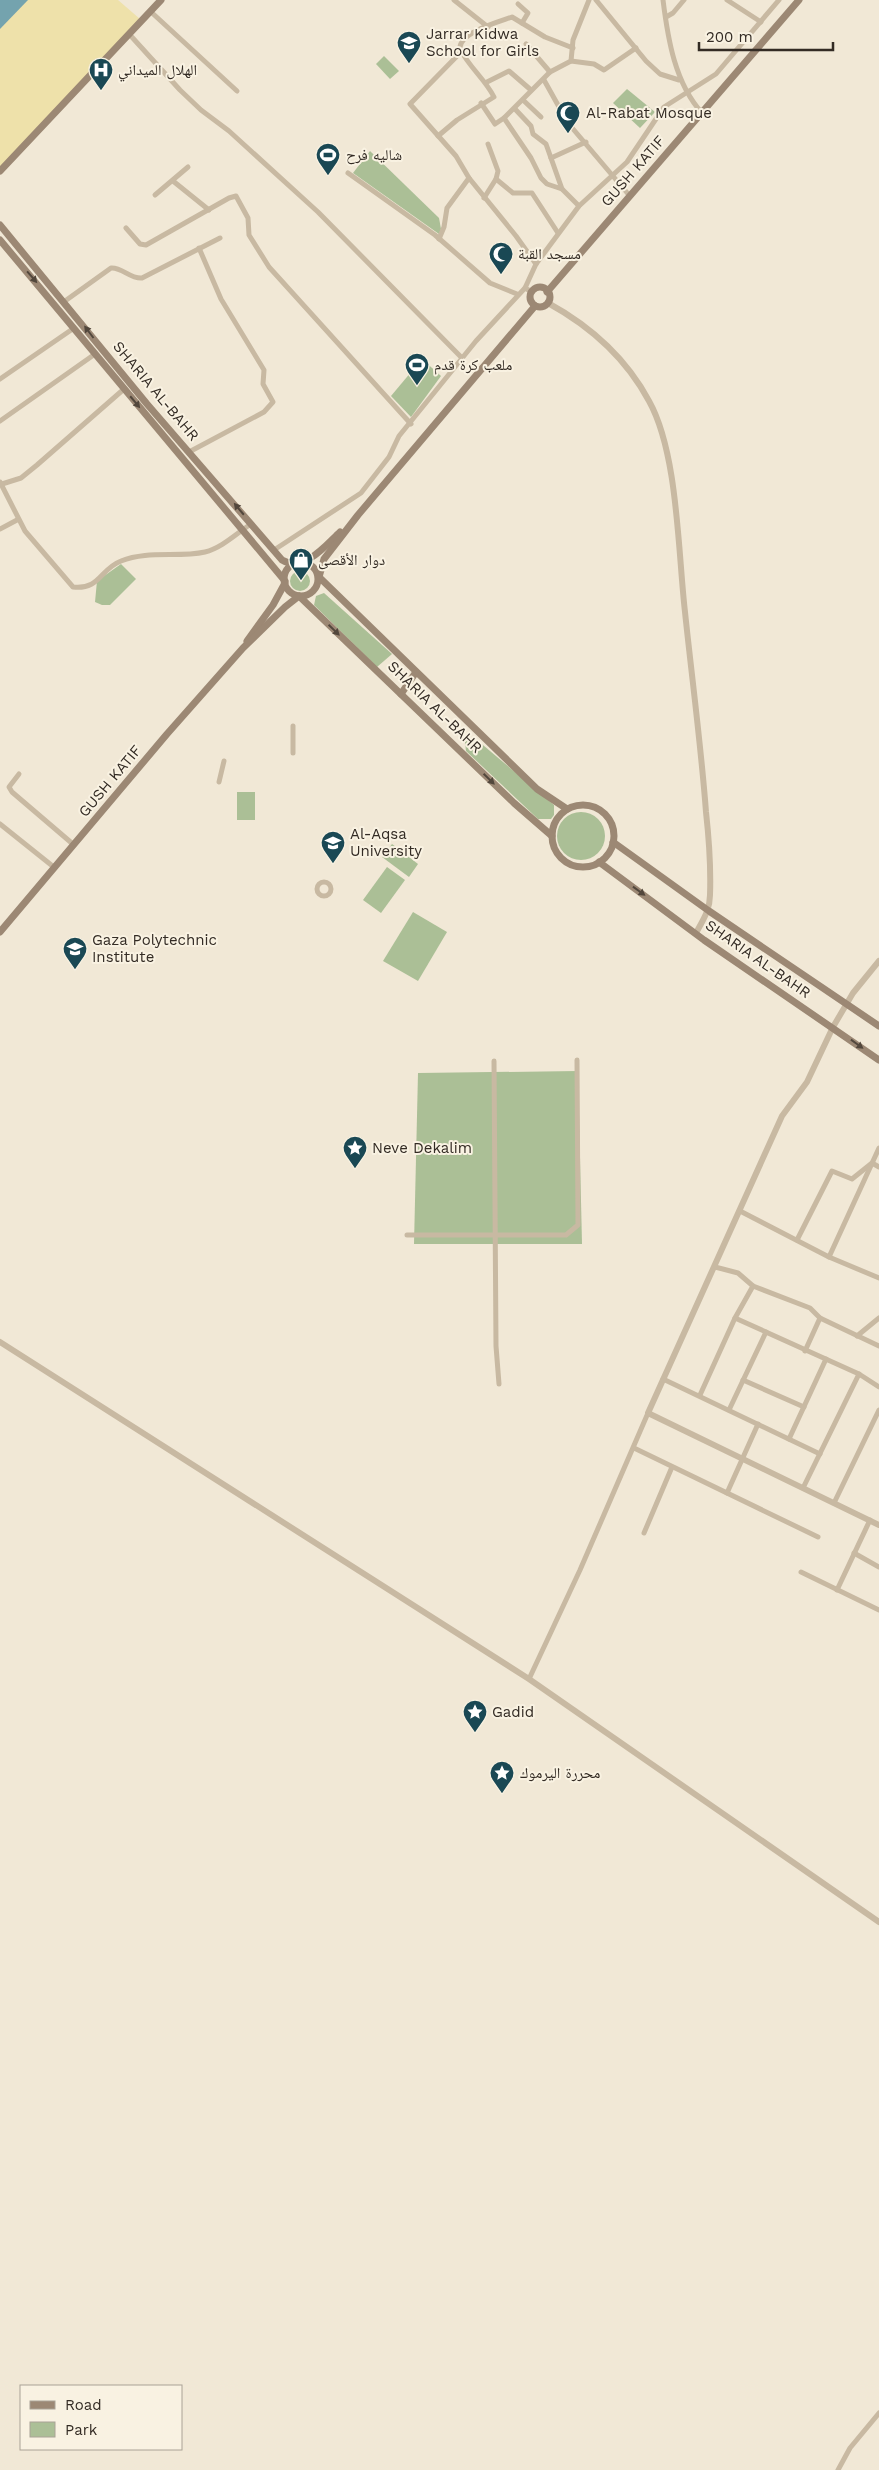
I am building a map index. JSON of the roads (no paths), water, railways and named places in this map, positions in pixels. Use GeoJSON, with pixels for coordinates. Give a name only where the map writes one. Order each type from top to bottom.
{"type":"FeatureCollection","features":[{"type":"Feature","properties":{"kind":"main road"},"geometry":{"type":"LineString","coordinates":[[0,171],[161,0]]}},
{"type":"Feature","properties":{"kind":"main road","name":"GUSH KATIF"},"geometry":{"type":"LineString","coordinates":[[547,292],[799,0]]}},
{"type":"Feature","properties":{"kind":"main road","name":"SHARIA AL-BAHR"},"geometry":{"type":"LineString","coordinates":[[0,225],[251,524],[288,563],[299,563]]}},
{"type":"Feature","properties":{"kind":"main road","name":"SHARIA AL-BAHR"},"geometry":{"type":"LineString","coordinates":[[0,240],[285,582]]}},
{"type":"Feature","properties":{"kind":"main road"},"geometry":{"type":"LineString","coordinates":[[358,515],[319,552],[289,568],[285,582],[291,592],[299,596],[313,591],[324,559],[358,515],[535,306],[543,306],[548,302],[547,292],[539,288],[529,290],[530,299],[535,306]]}},
{"type":"Feature","properties":{"kind":"main road"},"geometry":{"type":"LineString","coordinates":[[299,563],[309,564],[319,577]]}},
{"type":"Feature","properties":{"kind":"main road","name":"SHARIA AL-BAHR"},"geometry":{"type":"LineString","coordinates":[[319,577],[537,789],[567,810]]}},
{"type":"Feature","properties":{"kind":"main road","name":"GUSH KATIF"},"geometry":{"type":"LineString","coordinates":[[243,648],[274,605],[285,582]]}},
{"type":"Feature","properties":{"kind":"main road","name":"GUSH KATIF"},"geometry":{"type":"LineString","coordinates":[[0,932],[167,734],[243,648],[299,596]]}},
{"type":"Feature","properties":{"kind":"main road","name":"SHARIA AL-BAHR"},"geometry":{"type":"LineString","coordinates":[[299,596],[552,836]]}},
{"type":"Feature","properties":{"kind":"main road"},"geometry":{"type":"LineString","coordinates":[[401,694],[416,672]]}},
{"type":"Feature","properties":{"kind":"main road"},"geometry":{"type":"LineString","coordinates":[[586,805],[604,813],[611,822],[613,842],[611,850],[599,862],[581,866],[564,860],[558,853],[552,836],[556,821],[567,810],[586,805]]}},
{"type":"Feature","properties":{"kind":"main road","name":"SHARIA AL-BAHR"},"geometry":{"type":"LineString","coordinates":[[613,842],[709,911],[879,1026]]}},
{"type":"Feature","properties":{"kind":"main road","name":"SHARIA AL-BAHR"},"geometry":{"type":"LineString","coordinates":[[599,862],[696,933],[879,1060]]}},
{"type":"Feature","properties":{"kind":"street"},"geometry":{"type":"LineString","coordinates":[[454,0],[488,27]]}},
{"type":"Feature","properties":{"kind":"street"},"geometry":{"type":"LineString","coordinates":[[571,60],[579,23],[589,0]]}},
{"type":"Feature","properties":{"kind":"street"},"geometry":{"type":"LineString","coordinates":[[596,0],[657,72],[679,80]]}},
{"type":"Feature","properties":{"kind":"street"},"geometry":{"type":"LineString","coordinates":[[663,0],[679,80],[685,92],[702,113]]}},
{"type":"Feature","properties":{"kind":"street"},"geometry":{"type":"LineString","coordinates":[[666,17],[673,13],[684,0]]}},
{"type":"Feature","properties":{"kind":"street"},"geometry":{"type":"LineString","coordinates":[[727,0],[761,22]]}},
{"type":"Feature","properties":{"kind":"street"},"geometry":{"type":"LineString","coordinates":[[274,550],[361,493],[389,457],[399,436],[411,424],[462,358],[517,294],[529,290],[536,264],[579,206],[627,162],[664,107],[716,74],[779,0]]}},
{"type":"Feature","properties":{"kind":"street"},"geometry":{"type":"LineString","coordinates":[[518,4],[528,12],[522,23]]}},
{"type":"Feature","properties":{"kind":"street"},"geometry":{"type":"LineString","coordinates":[[150,12],[237,91]]}},
{"type":"Feature","properties":{"kind":"street"},"geometry":{"type":"LineString","coordinates":[[438,136],[481,103],[494,97],[487,82],[479,76],[461,52],[460,44],[466,35],[512,18],[545,37],[573,48]]}},
{"type":"Feature","properties":{"kind":"street"},"geometry":{"type":"LineString","coordinates":[[130,35],[180,90],[201,110],[229,131],[312,206],[462,358]]}},
{"type":"Feature","properties":{"kind":"street"},"geometry":{"type":"LineString","coordinates":[[526,44],[550,72]]}},
{"type":"Feature","properties":{"kind":"street"},"geometry":{"type":"LineString","coordinates":[[481,103],[495,124],[515,109],[550,72],[571,60],[594,64],[604,70],[636,48]]}},
{"type":"Feature","properties":{"kind":"street"},"geometry":{"type":"LineString","coordinates":[[461,52],[410,104],[456,156],[469,178],[536,264]]}},
{"type":"Feature","properties":{"kind":"street"},"geometry":{"type":"LineString","coordinates":[[487,82],[509,71],[531,90]]}},
{"type":"Feature","properties":{"kind":"street"},"geometry":{"type":"LineString","coordinates":[[544,80],[568,123],[586,142],[629,196]]}},
{"type":"Feature","properties":{"kind":"street"},"geometry":{"type":"LineString","coordinates":[[523,100],[541,117]]}},
{"type":"Feature","properties":{"kind":"street"},"geometry":{"type":"LineString","coordinates":[[515,109],[531,126],[533,134],[546,144],[562,190]]}},
{"type":"Feature","properties":{"kind":"street"},"geometry":{"type":"LineString","coordinates":[[504,118],[531,158],[541,178],[547,184],[562,190],[579,206]]}},
{"type":"Feature","properties":{"kind":"street"},"geometry":{"type":"LineString","coordinates":[[550,158],[586,142]]}},
{"type":"Feature","properties":{"kind":"street"},"geometry":{"type":"LineString","coordinates":[[484,198],[496,179],[498,171],[488,144]]}},
{"type":"Feature","properties":{"kind":"street"},"geometry":{"type":"LineString","coordinates":[[155,195],[188,167]]}},
{"type":"Feature","properties":{"kind":"street"},"geometry":{"type":"LineString","coordinates":[[348,173],[439,239],[490,283],[517,294]]}},
{"type":"Feature","properties":{"kind":"street"},"geometry":{"type":"LineString","coordinates":[[439,239],[444,227],[447,208],[469,178]]}},
{"type":"Feature","properties":{"kind":"street"},"geometry":{"type":"LineString","coordinates":[[496,179],[513,194],[532,193],[558,233]]}},
{"type":"Feature","properties":{"kind":"street"},"geometry":{"type":"LineString","coordinates":[[173,181],[209,210]]}},
{"type":"Feature","properties":{"kind":"street"},"geometry":{"type":"LineString","coordinates":[[126,228],[140,244],[146,245],[236,196],[248,218],[250,235],[269,267],[411,424]]}},
{"type":"Feature","properties":{"kind":"street"},"geometry":{"type":"LineString","coordinates":[[65,301],[111,268],[118,268],[139,278],[220,238]]}},
{"type":"Feature","properties":{"kind":"street"},"geometry":{"type":"LineString","coordinates":[[189,452],[264,412],[273,402],[263,384],[264,370],[221,300],[199,248]]}},
{"type":"Feature","properties":{"kind":"street"},"geometry":{"type":"LineString","coordinates":[[548,302],[574,317],[612,350],[632,373],[650,401],[663,434],[672,490],[704,773],[709,850],[709,911],[696,933]]}},
{"type":"Feature","properties":{"kind":"street"},"geometry":{"type":"LineString","coordinates":[[0,379],[74,328]]}},
{"type":"Feature","properties":{"kind":"street"},"geometry":{"type":"LineString","coordinates":[[0,421],[95,354]]}},
{"type":"Feature","properties":{"kind":"street"},"geometry":{"type":"LineString","coordinates":[[124,389],[21,478],[1,483],[17,520],[69,583],[73,587],[85,588],[120,561],[145,555],[205,552],[225,542],[251,524]]}},
{"type":"Feature","properties":{"kind":"street"},"geometry":{"type":"LineString","coordinates":[[0,529],[17,520]]}},
{"type":"Feature","properties":{"kind":"street"},"geometry":{"type":"LineString","coordinates":[[294,726],[294,752]]}},
{"type":"Feature","properties":{"kind":"street"},"geometry":{"type":"LineString","coordinates":[[219,782],[224,761]]}},
{"type":"Feature","properties":{"kind":"street"},"geometry":{"type":"LineString","coordinates":[[19,774],[9,787],[12,792],[74,845]]}},
{"type":"Feature","properties":{"kind":"street"},"geometry":{"type":"LineString","coordinates":[[0,824],[55,868]]}},
{"type":"Feature","properties":{"kind":"street"},"geometry":{"type":"LineString","coordinates":[[529,1679],[782,1116],[807,1082],[846,1004],[879,961]]}},
{"type":"Feature","properties":{"kind":"street"},"geometry":{"type":"LineString","coordinates":[[407,1235],[566,1235],[578,1225],[577,1060]]}},
{"type":"Feature","properties":{"kind":"street"},"geometry":{"type":"LineString","coordinates":[[494,1061],[496,1346],[500,1384]]}},
{"type":"Feature","properties":{"kind":"street"},"geometry":{"type":"LineString","coordinates":[[830,1256],[879,1148]]}},
{"type":"Feature","properties":{"kind":"street"},"geometry":{"type":"LineString","coordinates":[[797,1240],[832,1171],[852,1179],[872,1163]]}},
{"type":"Feature","properties":{"kind":"street"},"geometry":{"type":"LineString","coordinates":[[872,1163],[879,1166]]}},
{"type":"Feature","properties":{"kind":"street"},"geometry":{"type":"LineString","coordinates":[[740,1211],[879,1278]]}},
{"type":"Feature","properties":{"kind":"street"},"geometry":{"type":"LineString","coordinates":[[715,1267],[738,1273],[754,1286],[810,1308],[820,1318],[879,1346]]}},
{"type":"Feature","properties":{"kind":"street"},"geometry":{"type":"LineString","coordinates":[[700,1395],[735,1318],[754,1286]]}},
{"type":"Feature","properties":{"kind":"street"},"geometry":{"type":"LineString","coordinates":[[735,1318],[859,1374],[879,1387]]}},
{"type":"Feature","properties":{"kind":"street"},"geometry":{"type":"LineString","coordinates":[[805,1351],[820,1318]]}},
{"type":"Feature","properties":{"kind":"street"},"geometry":{"type":"LineString","coordinates":[[857,1336],[879,1318]]}},
{"type":"Feature","properties":{"kind":"street"},"geometry":{"type":"LineString","coordinates":[[729,1410],[766,1332]]}},
{"type":"Feature","properties":{"kind":"street"},"geometry":{"type":"LineString","coordinates":[[0,1342],[529,1679],[879,1922]]}},
{"type":"Feature","properties":{"kind":"street"},"geometry":{"type":"LineString","coordinates":[[789,1440],[826,1359]]}},
{"type":"Feature","properties":{"kind":"street"},"geometry":{"type":"LineString","coordinates":[[803,1488],[859,1374]]}},
{"type":"Feature","properties":{"kind":"street"},"geometry":{"type":"LineString","coordinates":[[663,1379],[700,1395],[820,1454]]}},
{"type":"Feature","properties":{"kind":"street"},"geometry":{"type":"LineString","coordinates":[[743,1380],[804,1408]]}},
{"type":"Feature","properties":{"kind":"street"},"geometry":{"type":"LineString","coordinates":[[834,1503],[879,1410]]}},
{"type":"Feature","properties":{"kind":"street"},"geometry":{"type":"LineString","coordinates":[[648,1413],[879,1525]]}},
{"type":"Feature","properties":{"kind":"street"},"geometry":{"type":"LineString","coordinates":[[726,1493],[758,1424]]}},
{"type":"Feature","properties":{"kind":"street"},"geometry":{"type":"LineString","coordinates":[[634,1448],[818,1537]]}},
{"type":"Feature","properties":{"kind":"street"},"geometry":{"type":"LineString","coordinates":[[644,1533],[672,1467]]}},
{"type":"Feature","properties":{"kind":"street"},"geometry":{"type":"LineString","coordinates":[[837,1590],[870,1520]]}},
{"type":"Feature","properties":{"kind":"street"},"geometry":{"type":"LineString","coordinates":[[854,1553],[879,1567]]}},
{"type":"Feature","properties":{"kind":"street"},"geometry":{"type":"LineString","coordinates":[[801,1572],[879,1610]]}},
{"type":"Feature","properties":{"kind":"street"},"geometry":{"type":"LineString","coordinates":[[838,2470],[850,2448],[879,2412]]}},
{"type":"Feature","properties":{"kind":"water"},"geometry":{"type":"Polygon","coordinates":[[[0,0],[28,0],[0,29],[0,0]]]}},
{"type":"Feature","properties":{"kind":"place","name":"Jarrar Kidwa School for Girls"},"geometry":{"type":"Point","coordinates":[409,64]}},
{"type":"Feature","properties":{"kind":"place","name":"الهلال الميداني"},"geometry":{"type":"Point","coordinates":[101,91]}},
{"type":"Feature","properties":{"kind":"place","name":"Al-Rabat Mosque"},"geometry":{"type":"Point","coordinates":[568,134]}},
{"type":"Feature","properties":{"kind":"place","name":"شاليه فرح"},"geometry":{"type":"Point","coordinates":[328,176]}},
{"type":"Feature","properties":{"kind":"place","name":"مسجد القبة"},"geometry":{"type":"Point","coordinates":[501,275]}},
{"type":"Feature","properties":{"kind":"place","name":"ملعب كرة قدم"},"geometry":{"type":"Point","coordinates":[417,386]}},
{"type":"Feature","properties":{"kind":"place","name":"دوار الأقصى"},"geometry":{"type":"Point","coordinates":[301,581]}},
{"type":"Feature","properties":{"kind":"place","name":"Al-Aqsa University"},"geometry":{"type":"Point","coordinates":[333,864]}},
{"type":"Feature","properties":{"kind":"place","name":"Gaza Polytechnic Institute"},"geometry":{"type":"Point","coordinates":[75,970]}},
{"type":"Feature","properties":{"kind":"place","name":"Neve Dekalim"},"geometry":{"type":"Point","coordinates":[355,1169]}},
{"type":"Feature","properties":{"kind":"place","name":"Gadid"},"geometry":{"type":"Point","coordinates":[475,1733]}},
{"type":"Feature","properties":{"kind":"place","name":"محررة اليرموك"},"geometry":{"type":"Point","coordinates":[502,1794]}}]}
